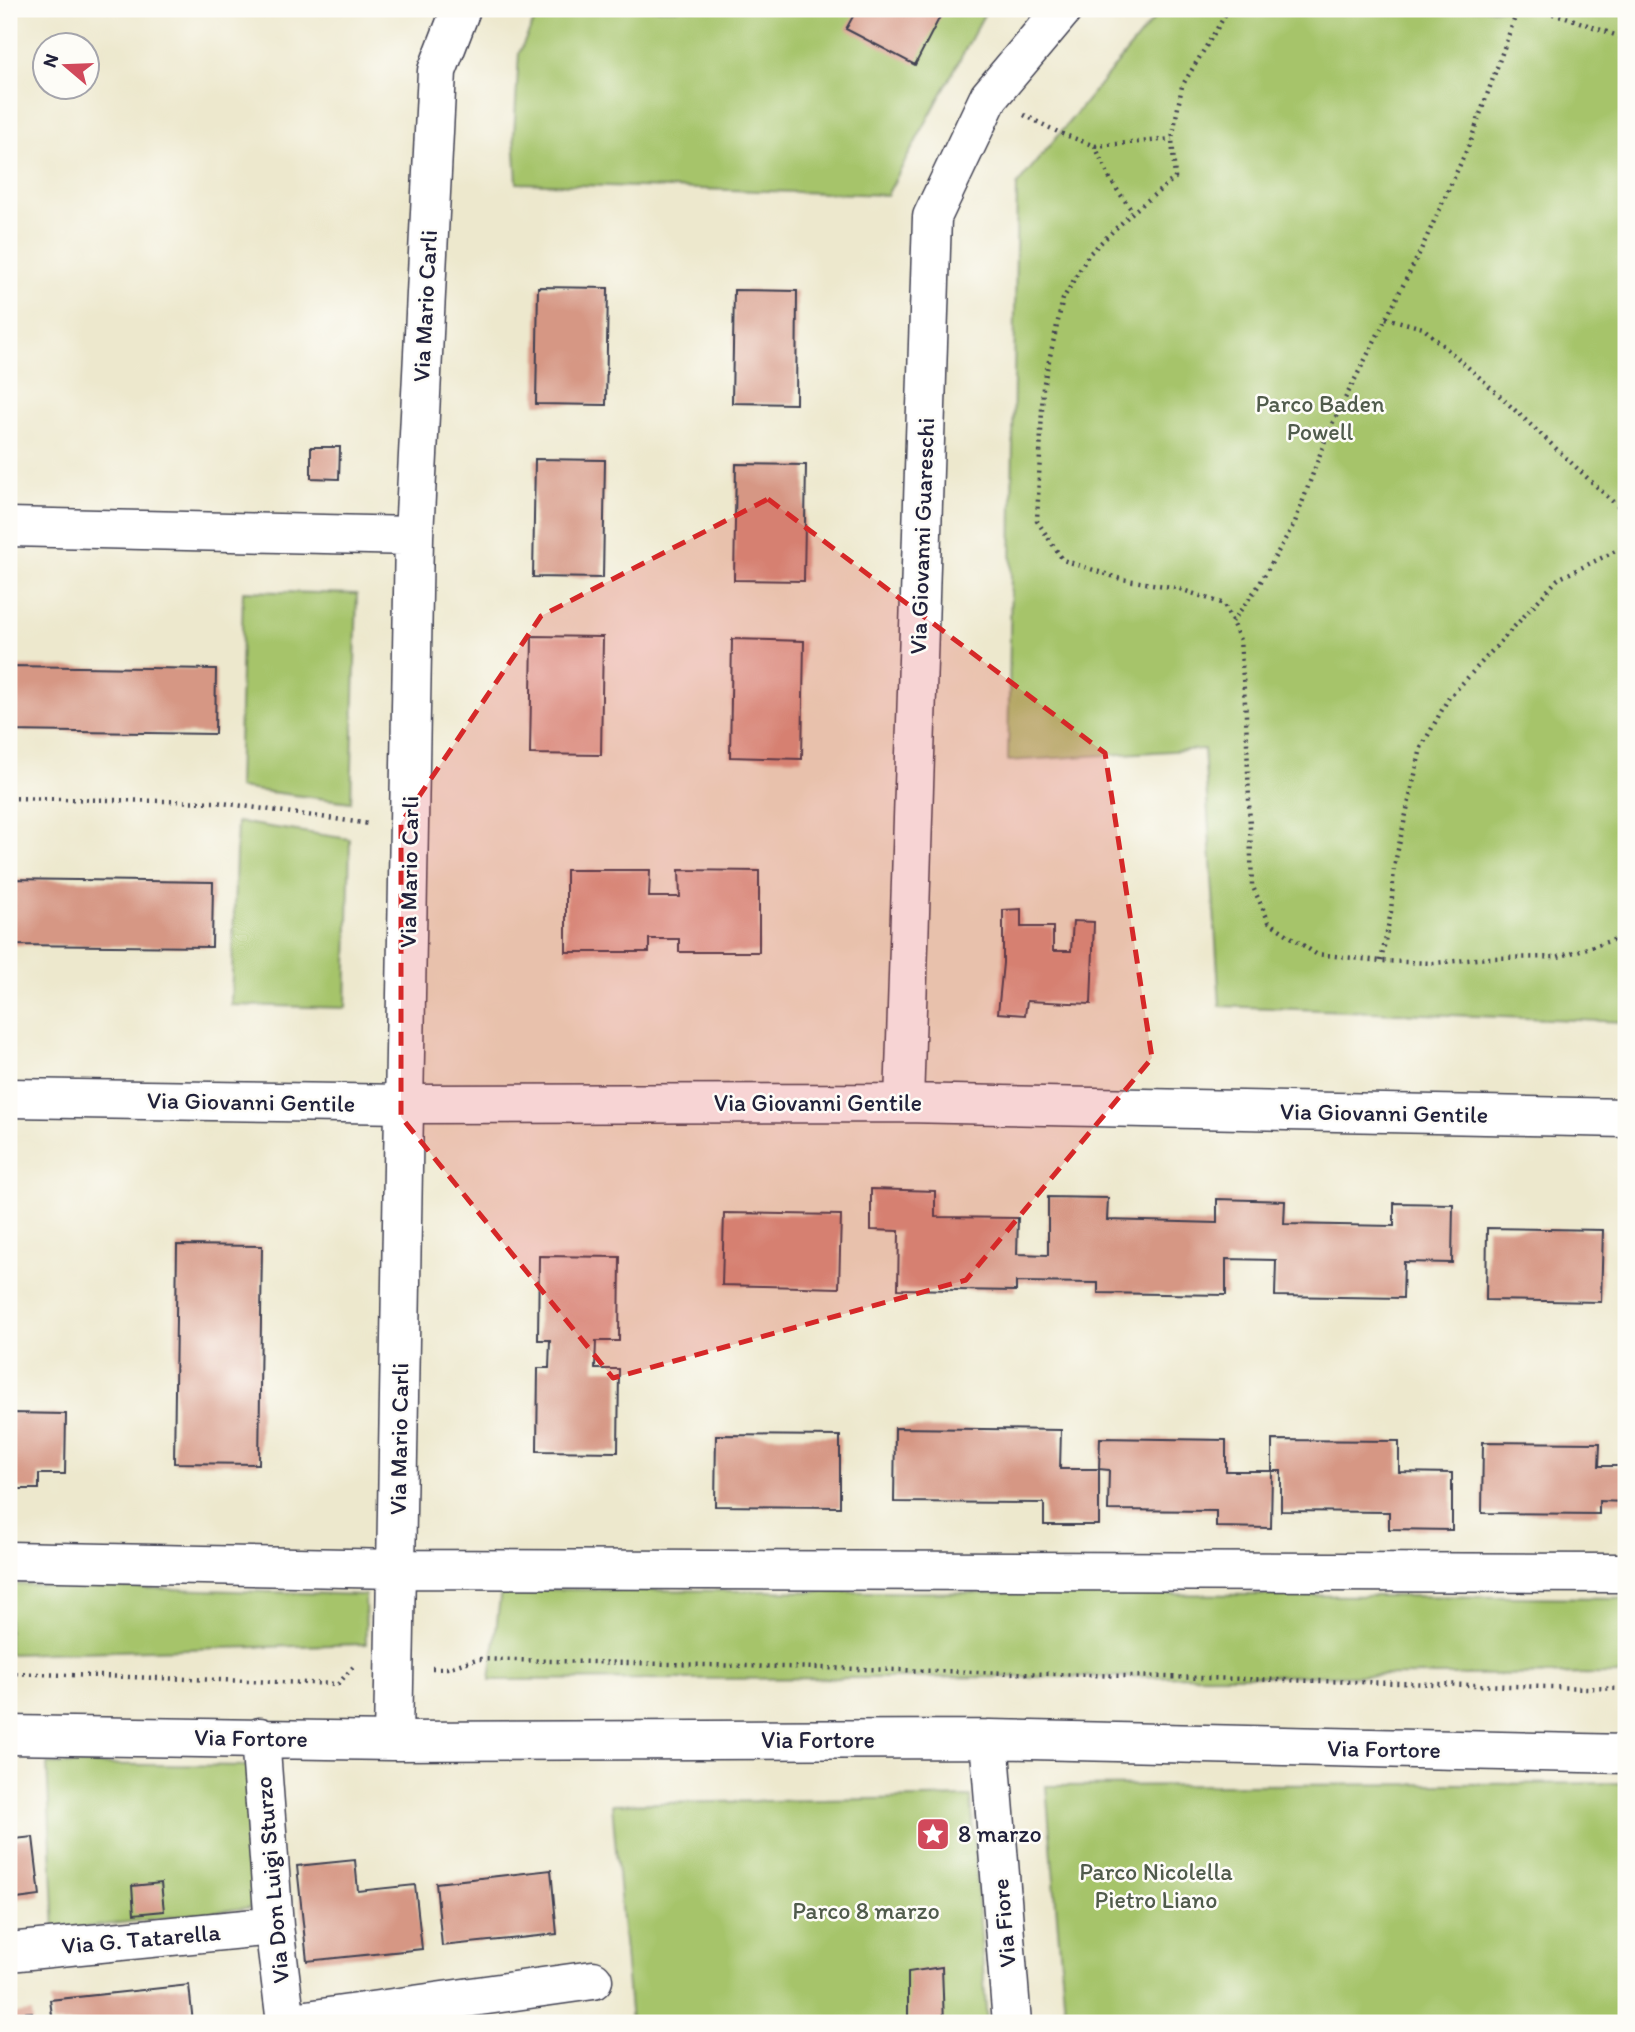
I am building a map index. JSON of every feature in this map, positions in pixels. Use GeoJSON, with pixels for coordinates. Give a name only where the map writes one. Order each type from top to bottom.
{"type":"FeatureCollection","features":[{"type":"Feature","properties":{"kind":"street","name":"Via Mario Carli"},"geometry":{"type":"LineString","coordinates":[[393,1741],[414,536],[437,71],[461,9]]}},
{"type":"Feature","properties":{"kind":"street","name":"Via Giovanni Guareschi"},"geometry":{"type":"LineString","coordinates":[[904,1102],[932,217],[989,97],[1063,9]]}},
{"type":"Feature","properties":{"kind":"street"},"geometry":{"type":"LineString","coordinates":[[9,527],[414,536]]}},
{"type":"Feature","properties":{"kind":"street","name":"Via Giovanni Gentile"},"geometry":{"type":"LineString","coordinates":[[9,1098],[405,1104],[904,1102],[1626,1118]]}},
{"type":"Feature","properties":{"kind":"street"},"geometry":{"type":"LineString","coordinates":[[9,1561],[397,1569],[1626,1573]]}},
{"type":"Feature","properties":{"kind":"street","name":"Via Fortore"},"geometry":{"type":"LineString","coordinates":[[9,1735],[393,1741],[989,1739],[1626,1754]]}},
{"type":"Feature","properties":{"kind":"street","name":"Via Don Luigi Sturzo"},"geometry":{"type":"LineString","coordinates":[[260,1737],[274,1926],[286,2023]]}},
{"type":"Feature","properties":{"kind":"street","name":"Via Fiore"},"geometry":{"type":"LineString","coordinates":[[989,1739],[1012,2023]]}},
{"type":"Feature","properties":{"kind":"street","name":"Via G. Tatarella"},"geometry":{"type":"LineString","coordinates":[[9,1952],[274,1926]]}},
{"type":"Feature","properties":{"kind":"street"},"geometry":{"type":"LineString","coordinates":[[286,2023],[593,1980]]}},
{"type":"Feature","properties":{"kind":"path"},"geometry":{"type":"LineString","coordinates":[[1229,9],[1182,86],[1172,139],[1175,178],[1088,254],[1063,299],[1043,387],[1037,521],[1063,559],[1121,579],[1177,588],[1223,604],[1240,640],[1246,715],[1252,886],[1269,922],[1316,954],[1381,961],[1434,963],[1488,958],[1558,957],[1626,936]]}},
{"type":"Feature","properties":{"kind":"path"},"geometry":{"type":"LineString","coordinates":[[1232,622],[1259,585],[1295,522],[1329,430],[1419,254],[1469,145],[1518,9]]}},
{"type":"Feature","properties":{"kind":"path"},"geometry":{"type":"LineString","coordinates":[[1532,9],[1566,17],[1626,39]]}},
{"type":"Feature","properties":{"kind":"path"},"geometry":{"type":"LineString","coordinates":[[989,97],[1060,133],[1095,146],[1172,139]]}},
{"type":"Feature","properties":{"kind":"path"},"geometry":{"type":"LineString","coordinates":[[1095,146],[1111,181],[1133,212]]}},
{"type":"Feature","properties":{"kind":"path"},"geometry":{"type":"LineString","coordinates":[[1385,317],[1423,328],[1496,392],[1626,514]]}},
{"type":"Feature","properties":{"kind":"path"},"geometry":{"type":"LineString","coordinates":[[1381,961],[1391,912],[1394,867],[1421,748],[1448,699],[1558,579],[1626,545]]}},
{"type":"Feature","properties":{"kind":"path"},"geometry":{"type":"LineString","coordinates":[[9,798],[215,802],[409,829]]}},
{"type":"Feature","properties":{"kind":"path"},"geometry":{"type":"LineString","coordinates":[[9,1673],[338,1684],[354,1667],[447,1668],[477,1659],[1626,1689]]}},
{"type":"Feature","properties":{"kind":"highlighted area"},"geometry":{"type":"Polygon","coordinates":[[[768,499],[1105,753],[1152,1058],[966,1280],[613,1378],[401,1117],[401,823],[541,616],[768,499]]]}},
{"type":"Feature","properties":{"kind":"green space"},"geometry":{"type":"Polygon","coordinates":[[[540,9],[987,9],[887,195],[517,183],[514,135],[519,53],[540,9]]]}},
{"type":"Feature","properties":{"kind":"green space","name":"Parco Baden Powell"},"geometry":{"type":"Polygon","coordinates":[[[1162,9],[1626,9],[1626,1022],[1220,1006],[1204,749],[1008,761],[1017,185],[1162,9]]]}},
{"type":"Feature","properties":{"kind":"green space"},"geometry":{"type":"Polygon","coordinates":[[[243,591],[357,594],[351,802],[238,788],[243,591]]]}},
{"type":"Feature","properties":{"kind":"green space"},"geometry":{"type":"Polygon","coordinates":[[[237,822],[350,839],[346,1008],[231,1005],[237,822]]]}},
{"type":"Feature","properties":{"kind":"green space"},"geometry":{"type":"Polygon","coordinates":[[[9,1584],[365,1595],[366,1644],[9,1654],[9,1584]]]}},
{"type":"Feature","properties":{"kind":"green space"},"geometry":{"type":"Polygon","coordinates":[[[501,1589],[1626,1598],[1626,1674],[490,1680],[501,1589]]]}},
{"type":"Feature","properties":{"kind":"green space"},"geometry":{"type":"Polygon","coordinates":[[[47,1764],[253,1766],[261,1906],[55,1931],[47,1764]]]}},
{"type":"Feature","properties":{"kind":"green space","name":"Parco Nicolella Pietro Liano"},"geometry":{"type":"Polygon","coordinates":[[[1626,1783],[1626,2023],[1066,2023],[1046,1786],[1626,1783]]]}},
{"type":"Feature","properties":{"kind":"green space","name":"Parco 8 marzo"},"geometry":{"type":"Polygon","coordinates":[[[971,1797],[987,2023],[631,2023],[612,1804],[971,1797]]]}},
{"type":"Feature","properties":{"kind":"building"},"geometry":{"type":"Polygon","coordinates":[[[857,9],[944,9],[915,65],[846,29],[857,9]]]}},
{"type":"Feature","properties":{"kind":"building"},"geometry":{"type":"Polygon","coordinates":[[[538,287],[608,288],[606,405],[536,404],[538,287]]]}},
{"type":"Feature","properties":{"kind":"building"},"geometry":{"type":"Polygon","coordinates":[[[734,290],[797,291],[796,404],[732,403],[734,290]]]}},
{"type":"Feature","properties":{"kind":"building"},"geometry":{"type":"Polygon","coordinates":[[[311,447],[340,447],[339,479],[311,478],[311,447]]]}},
{"type":"Feature","properties":{"kind":"building"},"geometry":{"type":"Polygon","coordinates":[[[535,459],[605,460],[603,578],[533,577],[535,459]]]}},
{"type":"Feature","properties":{"kind":"building"},"geometry":{"type":"Polygon","coordinates":[[[736,464],[806,465],[804,581],[734,580],[736,464]]]}},
{"type":"Feature","properties":{"kind":"building"},"geometry":{"type":"Polygon","coordinates":[[[532,636],[603,637],[601,755],[530,754],[532,636]]]}},
{"type":"Feature","properties":{"kind":"building"},"geometry":{"type":"Polygon","coordinates":[[[732,639],[804,641],[802,759],[730,757],[732,639]]]}},
{"type":"Feature","properties":{"kind":"building"},"geometry":{"type":"Polygon","coordinates":[[[9,666],[216,669],[215,734],[9,731],[9,666]]]}},
{"type":"Feature","properties":{"kind":"building"},"geometry":{"type":"Polygon","coordinates":[[[566,870],[650,870],[649,897],[680,897],[679,870],[759,871],[759,952],[679,952],[679,939],[649,939],[649,952],[566,952],[566,870]]]}},
{"type":"Feature","properties":{"kind":"building"},"geometry":{"type":"Polygon","coordinates":[[[9,879],[213,882],[212,947],[9,945],[9,879]]]}},
{"type":"Feature","properties":{"kind":"building"},"geometry":{"type":"Polygon","coordinates":[[[1021,909],[1021,927],[1053,927],[1053,951],[1071,951],[1073,921],[1094,922],[1091,1004],[1027,1001],[1025,1015],[998,1013],[1003,963],[1003,910],[1021,909]]]}},
{"type":"Feature","properties":{"kind":"building"},"geometry":{"type":"Polygon","coordinates":[[[871,1189],[935,1191],[935,1217],[1018,1218],[1017,1254],[1048,1255],[1048,1197],[1108,1198],[1107,1220],[1217,1223],[1217,1199],[1285,1201],[1284,1224],[1394,1226],[1394,1203],[1453,1204],[1452,1263],[1404,1262],[1403,1298],[1275,1296],[1276,1260],[1226,1259],[1226,1295],[1098,1293],[1098,1283],[1016,1282],[1016,1291],[898,1289],[899,1231],[871,1230],[871,1189]]]}},
{"type":"Feature","properties":{"kind":"building"},"geometry":{"type":"Polygon","coordinates":[[[724,1213],[841,1215],[839,1288],[722,1285],[724,1213]]]}},
{"type":"Feature","properties":{"kind":"building"},"geometry":{"type":"Polygon","coordinates":[[[1487,1228],[1603,1230],[1601,1302],[1486,1300],[1487,1228]]]}},
{"type":"Feature","properties":{"kind":"building"},"geometry":{"type":"Polygon","coordinates":[[[177,1245],[262,1246],[259,1464],[174,1463],[177,1245]]]}},
{"type":"Feature","properties":{"kind":"building"},"geometry":{"type":"Polygon","coordinates":[[[539,1256],[620,1257],[619,1341],[596,1341],[595,1369],[619,1369],[618,1452],[537,1451],[538,1368],[549,1368],[550,1340],[538,1340],[539,1256]]]}},
{"type":"Feature","properties":{"kind":"building"},"geometry":{"type":"Polygon","coordinates":[[[9,1413],[66,1414],[65,1474],[39,1474],[39,1489],[9,1489],[9,1413]]]}},
{"type":"Feature","properties":{"kind":"building"},"geometry":{"type":"Polygon","coordinates":[[[895,1428],[1061,1430],[1060,1469],[1099,1469],[1099,1525],[1044,1525],[1044,1503],[894,1502],[895,1428]]]}},
{"type":"Feature","properties":{"kind":"building"},"geometry":{"type":"Polygon","coordinates":[[[716,1435],[840,1436],[840,1507],[715,1506],[716,1435]]]}},
{"type":"Feature","properties":{"kind":"building"},"geometry":{"type":"Polygon","coordinates":[[[1100,1438],[1226,1440],[1226,1471],[1272,1471],[1271,1528],[1216,1527],[1216,1511],[1108,1510],[1109,1470],[1099,1469],[1100,1438]]]}},
{"type":"Feature","properties":{"kind":"building"},"geometry":{"type":"Polygon","coordinates":[[[1272,1440],[1399,1441],[1399,1472],[1452,1473],[1452,1530],[1389,1529],[1389,1512],[1281,1511],[1281,1471],[1272,1471],[1272,1440]]]}},
{"type":"Feature","properties":{"kind":"building"},"geometry":{"type":"Polygon","coordinates":[[[1483,1442],[1600,1443],[1599,1466],[1626,1466],[1626,1502],[1599,1501],[1599,1514],[1482,1513],[1483,1442]]]}},
{"type":"Feature","properties":{"kind":"building"},"geometry":{"type":"Polygon","coordinates":[[[9,1810],[12,1810],[15,1839],[33,1837],[40,1896],[9,1900],[9,1810]]]}},
{"type":"Feature","properties":{"kind":"building"},"geometry":{"type":"Polygon","coordinates":[[[355,1860],[358,1891],[415,1885],[422,1949],[307,1961],[297,1866],[355,1860]]]}},
{"type":"Feature","properties":{"kind":"building"},"geometry":{"type":"Polygon","coordinates":[[[551,1870],[557,1934],[442,1946],[436,1883],[551,1870]]]}},
{"type":"Feature","properties":{"kind":"building"},"geometry":{"type":"Polygon","coordinates":[[[161,1883],[164,1911],[134,1914],[132,1886],[161,1883]]]}},
{"type":"Feature","properties":{"kind":"building"},"geometry":{"type":"Polygon","coordinates":[[[942,1967],[944,2023],[908,2023],[908,1972],[942,1967]]]}},
{"type":"Feature","properties":{"kind":"building"},"geometry":{"type":"Polygon","coordinates":[[[189,1985],[193,2023],[53,2023],[50,2000],[189,1985]]]}},
{"type":"Feature","properties":{"kind":"building"},"geometry":{"type":"Polygon","coordinates":[[[32,2012],[33,2023],[9,2023],[9,2014],[32,2012]]]}},
{"type":"Feature","properties":{"kind":"place","name":"8 marzo"},"geometry":{"type":"Point","coordinates":[933,1834]}}]}
